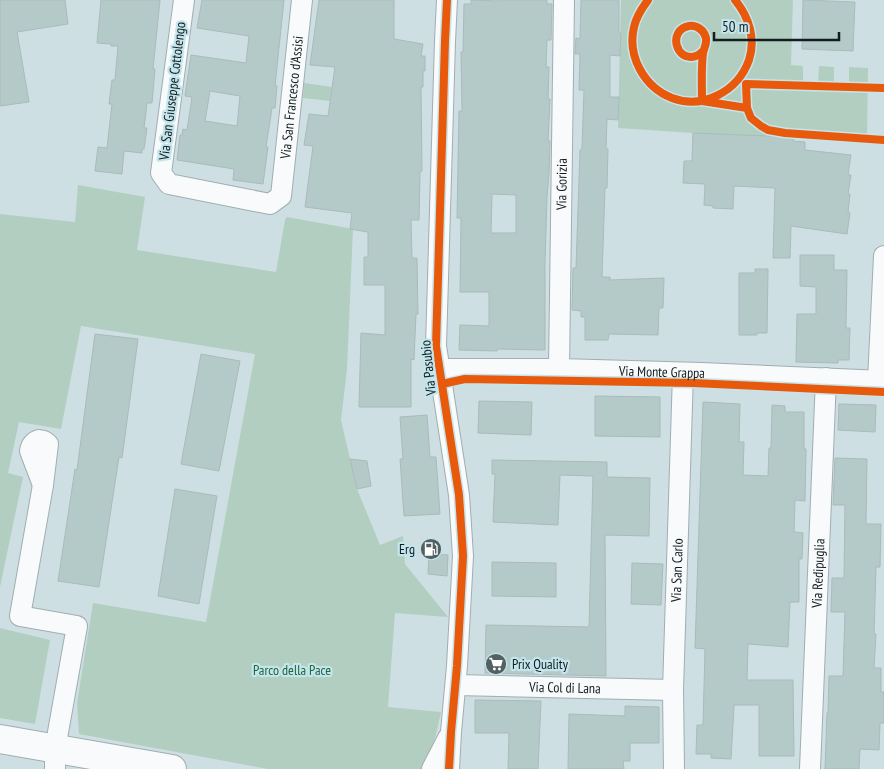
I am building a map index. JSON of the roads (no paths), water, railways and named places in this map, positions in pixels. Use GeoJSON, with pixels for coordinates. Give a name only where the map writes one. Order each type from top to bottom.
{"type":"FeatureCollection","features":[{"type":"Feature","properties":{"kind":"street","name":"Via San Giuseppe Cottolengo"},"geometry":{"type":"LineString","coordinates":[[184,0],[161,173],[169,184],[270,204],[281,196]]}},
{"type":"Feature","properties":{"kind":"street","name":"Via San Francesco d'Assisi"},"geometry":{"type":"LineString","coordinates":[[281,196],[302,0]]}},
{"type":"Feature","properties":{"kind":"street","name":"Via Pasubio"},"geometry":{"type":"LineString","coordinates":[[447,0],[436,346],[459,495],[463,556],[461,614],[449,769]]}},
{"type":"Feature","properties":{"kind":"street","name":"Via Gorizia"},"geometry":{"type":"LineString","coordinates":[[559,369],[564,0]]}},
{"type":"Feature","properties":{"kind":"street"},"geometry":{"type":"LineString","coordinates":[[881,381],[884,256]]}},
{"type":"Feature","properties":{"kind":"street","name":"Via Monte Grappa"},"geometry":{"type":"LineString","coordinates":[[440,369],[683,372],[881,381]]}},
{"type":"Feature","properties":{"kind":"street","name":"Via San Carlo"},"geometry":{"type":"LineString","coordinates":[[674,769],[672,690],[683,372]]}},
{"type":"Feature","properties":{"kind":"street","name":"Via Redipuglia"},"geometry":{"type":"LineString","coordinates":[[810,769],[826,378]]}},
{"type":"Feature","properties":{"kind":"street"},"geometry":{"type":"LineString","coordinates":[[43,484],[20,616],[76,626],[55,759]]}},
{"type":"Feature","properties":{"kind":"street","name":"Via Col di Lana"},"geometry":{"type":"LineString","coordinates":[[456,685],[672,690]]}},
{"type":"Feature","properties":{"kind":"street"},"geometry":{"type":"LineString","coordinates":[[432,769],[451,732]]}},
{"type":"Feature","properties":{"kind":"street"},"geometry":{"type":"LineString","coordinates":[[0,739],[55,759],[172,769]]}},
{"type":"Feature","properties":{"kind":"place","name":"Erg"},"geometry":{"type":"Point","coordinates":[431,549]}},
{"type":"Feature","properties":{"kind":"place","name":"Prix Quality"},"geometry":{"type":"Point","coordinates":[496,664]}},
{"type":"Feature","properties":{"kind":"park label","name":"Parco della Pace"},"geometry":{"type":"Point","coordinates":[292,670]}}]}
